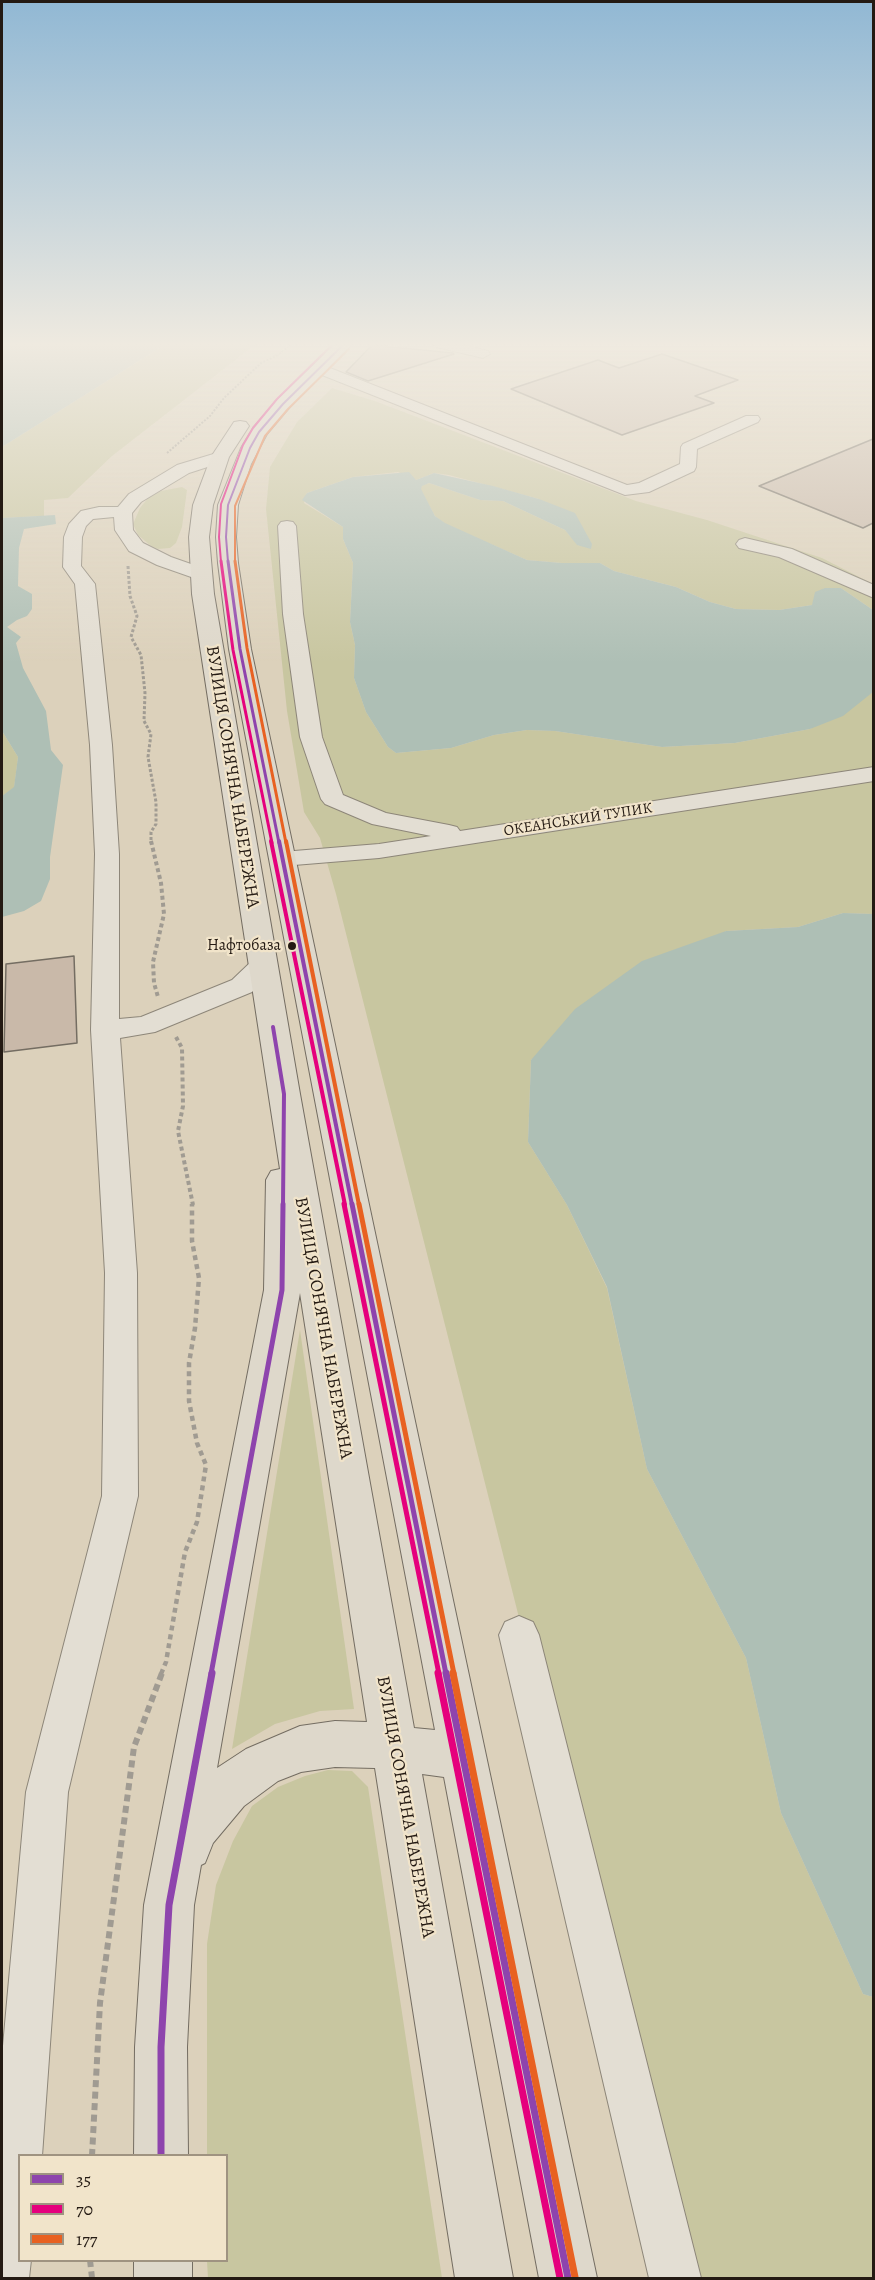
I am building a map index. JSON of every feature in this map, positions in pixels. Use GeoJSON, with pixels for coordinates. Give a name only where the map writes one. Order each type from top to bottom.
{"type":"FeatureCollection","features":[{"type":"Feature","properties":{"kind":"main road","name":"ВУЛИЦЯ СОНЯЧНА НАБЕРЕЖНА"},"geometry":{"type":"LineString","coordinates":[[224,450],[209,483],[200,521],[201,574],[211,651],[484,2278]]}},
{"type":"Feature","properties":{"kind":"main road","name":"ВУЛИЦЯ СОНЯЧНА НАБЕРЕЖНА"},"geometry":{"type":"LineString","coordinates":[[249,450],[242,464],[228,505],[227,521],[228,563],[240,649],[568,2278]]}},
{"type":"Feature","properties":{"kind":"main road"},"geometry":{"type":"LineString","coordinates":[[161,2154],[161,2047],[169,1905],[282,1290],[284,1095]]}},
{"type":"Feature","properties":{"kind":"main road"},"geometry":{"type":"LineString","coordinates":[[169,1905],[192,1831],[227,1789],[253,1771],[300,1749],[335,1744],[395,1748],[464,1757]]}},
{"type":"Feature","properties":{"kind":"main road"},"geometry":{"type":"LineString","coordinates":[[163,2262],[164,2278]]}},
{"type":"Feature","properties":{"kind":"street"},"geometry":{"type":"LineString","coordinates":[[525,450],[625,490],[643,488],[688,467],[689,450]]}},
{"type":"Feature","properties":{"kind":"street"},"geometry":{"type":"LineString","coordinates":[[201,574],[164,561],[136,547],[123,530],[123,512],[135,498],[183,469],[220,457]]}},
{"type":"Feature","properties":{"kind":"street"},"geometry":{"type":"LineString","coordinates":[[3,2278],[19,2136],[47,1792],[120,1496],[122,1273],[105,1030],[107,854],[101,745],[85,584],[72,567],[71,555],[78,524],[87,515],[99,512],[123,512]]}},
{"type":"Feature","properties":{"kind":"street"},"geometry":{"type":"LineString","coordinates":[[287,526],[293,614],[310,737],[333,799],[380,819],[472,836]]}},
{"type":"Feature","properties":{"kind":"street"},"geometry":{"type":"LineString","coordinates":[[745,544],[785,554],[873,592]]}},
{"type":"Feature","properties":{"kind":"street","name":"ОКЕАНСЬКИЙ ТУПИК"},"geometry":{"type":"LineString","coordinates":[[282,859],[379,851],[873,774]]}},
{"type":"Feature","properties":{"kind":"street"},"geometry":{"type":"LineString","coordinates":[[105,1030],[145,1026],[167,1017],[242,986],[263,965]]}},
{"type":"Feature","properties":{"kind":"street"},"geometry":{"type":"LineString","coordinates":[[519,1635],[675,2278]]}},
{"type":"Feature","properties":{"kind":"path"},"geometry":{"type":"LineString","coordinates":[[161,458],[170,450]]}},
{"type":"Feature","properties":{"kind":"path"},"geometry":{"type":"LineString","coordinates":[[92,2154],[100,2003],[134,1747],[166,1662],[185,1552],[197,1522],[204,1490],[206,1465],[197,1443],[189,1401],[189,1363],[195,1328],[199,1278],[192,1240],[194,1212],[178,1131],[183,1106],[182,1048],[154,983],[153,962],[164,914],[161,883],[151,844],[151,832],[156,824],[156,813],[148,757],[151,734],[144,721],[145,693],[141,655],[131,637],[136,616],[130,596],[128,563],[136,547]]}},
{"type":"Feature","properties":{"kind":"path"},"geometry":{"type":"LineString","coordinates":[[90,2262],[92,2278]]}},
{"type":"Feature","properties":{"kind":"shaded area"},"geometry":{"type":"Polygon","coordinates":[[[2,450],[119,450],[68,498],[44,500],[44,516],[2,518],[2,450]]]}},
{"type":"Feature","properties":{"kind":"shaded area"},"geometry":{"type":"Polygon","coordinates":[[[280,450],[504,450],[636,501],[707,520],[822,558],[873,584],[873,610],[841,588],[812,605],[779,610],[736,609],[710,602],[676,587],[614,571],[600,563],[527,560],[445,524],[435,516],[420,489],[422,485],[429,483],[480,500],[503,501],[565,530],[581,548],[539,499],[449,475],[434,473],[416,480],[398,472],[353,477],[307,493],[304,503],[343,527],[343,539],[353,563],[350,622],[355,645],[354,678],[366,712],[388,747],[396,753],[451,748],[494,735],[527,730],[555,731],[662,747],[735,743],[810,729],[873,692],[873,914],[843,913],[798,927],[726,931],[531,1060],[528,1142],[567,1205],[607,1288],[647,1469],[746,1658],[781,1813],[863,1994],[873,1997],[873,2278],[686,2278],[336,894],[320,838],[304,812],[287,711],[266,509],[270,467],[280,450]]]}},
{"type":"Feature","properties":{"kind":"shaded area"},"geometry":{"type":"Polygon","coordinates":[[[409,472],[416,480],[434,473],[493,486],[539,499],[575,513],[592,544],[591,549],[577,545],[565,530],[503,501],[480,500],[429,483],[422,486],[421,489],[435,516],[445,523],[527,560],[600,563],[614,571],[676,587],[710,602],[736,609],[779,610],[812,605],[815,592],[825,588],[841,588],[873,610],[873,692],[843,716],[810,729],[735,743],[662,747],[555,731],[527,730],[494,735],[451,748],[396,753],[388,747],[366,712],[354,678],[355,645],[350,622],[353,563],[343,539],[343,527],[302,500],[307,493],[353,477],[409,472]]]}},
{"type":"Feature","properties":{"kind":"shaded area"},"geometry":{"type":"Polygon","coordinates":[[[182,487],[187,490],[182,527],[176,543],[170,548],[158,549],[151,546],[138,535],[133,524],[140,508],[148,498],[161,491],[182,487]]]}},
{"type":"Feature","properties":{"kind":"shaded area"},"geometry":{"type":"Polygon","coordinates":[[[55,515],[56,524],[24,529],[19,548],[18,586],[32,594],[32,609],[27,616],[7,627],[21,637],[16,643],[23,668],[46,711],[51,750],[63,765],[50,857],[50,879],[41,901],[24,911],[2,917],[2,796],[14,787],[18,757],[2,731],[2,518],[55,515]]]}},
{"type":"Feature","properties":{"kind":"shaded area"},"geometry":{"type":"Polygon","coordinates":[[[2,731],[18,757],[14,788],[2,796],[2,731]]]}},
{"type":"Feature","properties":{"kind":"shaded area"},"geometry":{"type":"Polygon","coordinates":[[[843,913],[874,914],[873,1997],[863,1994],[781,1813],[746,1658],[647,1469],[607,1287],[567,1205],[528,1142],[531,1060],[575,1009],[642,961],[726,931],[798,927],[843,913]]]}},
{"type":"Feature","properties":{"kind":"shaded area"},"geometry":{"type":"Polygon","coordinates":[[[300,1330],[354,1709],[320,1711],[275,1724],[232,1749],[300,1330]]]}},
{"type":"Feature","properties":{"kind":"shaded area"},"geometry":{"type":"Polygon","coordinates":[[[328,1770],[352,1771],[368,1787],[442,2278],[208,2278],[207,2262],[228,2262],[228,2154],[207,2154],[207,1944],[216,1885],[233,1841],[252,1806],[278,1787],[328,1770]]]}},
{"type":"Feature","properties":{"kind":"building"},"geometry":{"type":"Polygon","coordinates":[[[845,450],[873,450],[873,523],[863,528],[759,486],[845,450]]]}},
{"type":"Feature","properties":{"kind":"building"},"geometry":{"type":"Polygon","coordinates":[[[74,956],[77,1043],[4,1052],[6,964],[74,956]]]}},
{"type":"Feature","properties":{"kind":"transit line","name":"70"},"geometry":{"type":"LineString","coordinates":[[241,450],[221,504],[219,537],[233,650],[560,2278]]}},
{"type":"Feature","properties":{"kind":"transit line","name":"35"},"geometry":{"type":"LineString","coordinates":[[249,450],[228,505],[226,537],[240,649],[568,2278]]}},
{"type":"Feature","properties":{"kind":"transit line","name":"177"},"geometry":{"type":"LineString","coordinates":[[258,450],[235,506],[235,562],[247,648],[575,2277]]}},
{"type":"Feature","properties":{"kind":"transit line","name":"35"},"geometry":{"type":"LineString","coordinates":[[161,2154],[161,2047],[169,1905],[282,1290],[284,1094],[273,1027]]}},
{"type":"Feature","properties":{"kind":"place","name":"Нафтобаза"},"geometry":{"type":"Point","coordinates":[292,946]}}]}
